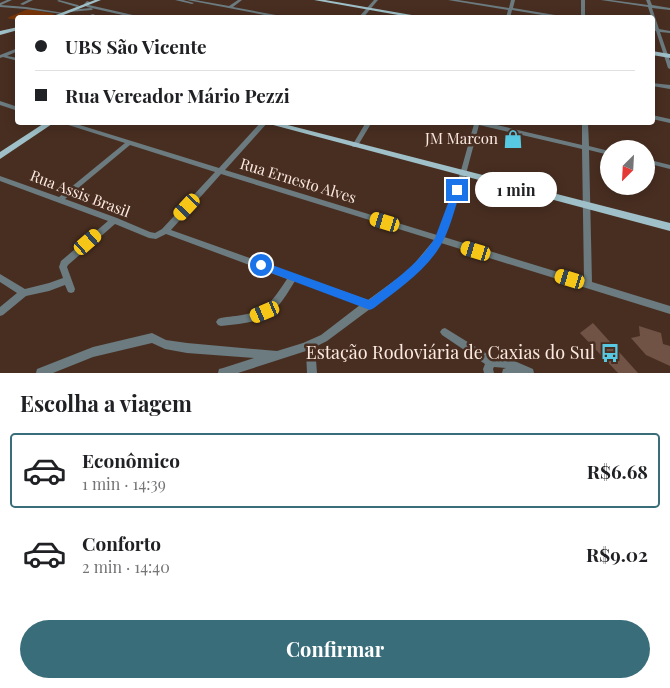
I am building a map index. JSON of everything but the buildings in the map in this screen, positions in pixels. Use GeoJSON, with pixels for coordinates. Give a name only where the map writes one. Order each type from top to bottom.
{"type":"FeatureCollection","features":[{"type":"Feature","properties":{"kind":"main road"},"geometry":{"type":"LineString","coordinates":[[61,13],[95,0]]}},
{"type":"Feature","properties":{"kind":"main road"},"geometry":{"type":"LineString","coordinates":[[56,15],[77,6],[99,0]]}},
{"type":"Feature","properties":{"kind":"main road"},"geometry":{"type":"LineString","coordinates":[[316,0],[409,15]]}},
{"type":"Feature","properties":{"kind":"main road"},"geometry":{"type":"LineString","coordinates":[[0,33],[15,29]]}},
{"type":"Feature","properties":{"kind":"main road"},"geometry":{"type":"LineString","coordinates":[[655,54],[668,56]]}},
{"type":"Feature","properties":{"kind":"main road"},"geometry":{"type":"LineString","coordinates":[[0,156],[47,125]]}},
{"type":"Feature","properties":{"kind":"main road"},"geometry":{"type":"LineString","coordinates":[[276,125],[670,227]]}},
{"type":"Feature","properties":{"kind":"street"},"geometry":{"type":"LineString","coordinates":[[1,4],[10,0]]}},
{"type":"Feature","properties":{"kind":"street"},"geometry":{"type":"LineString","coordinates":[[22,4],[31,0]]}},
{"type":"Feature","properties":{"kind":"street"},"geometry":{"type":"LineString","coordinates":[[177,0],[272,15]]}},
{"type":"Feature","properties":{"kind":"street"},"geometry":{"type":"LineString","coordinates":[[189,0],[263,15]]}},
{"type":"Feature","properties":{"kind":"street"},"geometry":{"type":"LineString","coordinates":[[229,8],[240,0]]}},
{"type":"Feature","properties":{"kind":"street"},"geometry":{"type":"LineString","coordinates":[[362,15],[376,0]]}},
{"type":"Feature","properties":{"kind":"street"},"geometry":{"type":"LineString","coordinates":[[450,0],[551,15]]}},
{"type":"Feature","properties":{"kind":"street"},"geometry":{"type":"LineString","coordinates":[[509,15],[513,0]]}},
{"type":"Feature","properties":{"kind":"street"},"geometry":{"type":"LineString","coordinates":[[583,0],[583,15]]}},
{"type":"Feature","properties":{"kind":"street"},"geometry":{"type":"LineString","coordinates":[[603,0],[670,9]]}},
{"type":"Feature","properties":{"kind":"street"},"geometry":{"type":"LineString","coordinates":[[648,0],[654,15]]}},
{"type":"Feature","properties":{"kind":"street"},"geometry":{"type":"LineString","coordinates":[[59,1],[77,6]]}},
{"type":"Feature","properties":{"kind":"street"},"geometry":{"type":"LineString","coordinates":[[87,3],[130,15]]}},
{"type":"Feature","properties":{"kind":"street"},"geometry":{"type":"LineString","coordinates":[[1,4],[9,7],[61,13]]}},
{"type":"Feature","properties":{"kind":"street"},"geometry":{"type":"LineString","coordinates":[[69,11],[84,9],[116,12]]}},
{"type":"Feature","properties":{"kind":"street"},"geometry":{"type":"LineString","coordinates":[[655,20],[668,56],[670,68]]}},
{"type":"Feature","properties":{"kind":"street"},"geometry":{"type":"LineString","coordinates":[[655,30],[670,32]]}},
{"type":"Feature","properties":{"kind":"street"},"geometry":{"type":"LineString","coordinates":[[1,56],[15,50]]}},
{"type":"Feature","properties":{"kind":"street"},"geometry":{"type":"LineString","coordinates":[[1,56],[15,59]]}},
{"type":"Feature","properties":{"kind":"street"},"geometry":{"type":"LineString","coordinates":[[655,82],[670,85]]}},
{"type":"Feature","properties":{"kind":"street"},"geometry":{"type":"LineString","coordinates":[[0,104],[15,108]]}},
{"type":"Feature","properties":{"kind":"street"},"geometry":{"type":"LineString","coordinates":[[655,118],[670,121]]}},
{"type":"Feature","properties":{"kind":"street","name":"Rua Ernesto Alves"},"geometry":{"type":"LineString","coordinates":[[72,125],[670,310]]}},
{"type":"Feature","properties":{"kind":"street"},"geometry":{"type":"LineString","coordinates":[[266,125],[165,231],[370,305]]}},
{"type":"Feature","properties":{"kind":"street"},"geometry":{"type":"LineString","coordinates":[[355,146],[367,125]]}},
{"type":"Feature","properties":{"kind":"street"},"geometry":{"type":"LineString","coordinates":[[223,373],[310,344],[334,332],[412,272],[439,240],[463,174],[475,125]]}},
{"type":"Feature","properties":{"kind":"street"},"geometry":{"type":"LineString","coordinates":[[485,125],[600,151]]}},
{"type":"Feature","properties":{"kind":"street"},"geometry":{"type":"LineString","coordinates":[[585,125],[588,285]]}},
{"type":"Feature","properties":{"kind":"street"},"geometry":{"type":"LineString","coordinates":[[60,200],[129,143]]}},
{"type":"Feature","properties":{"kind":"street"},"geometry":{"type":"LineString","coordinates":[[655,163],[670,166]]}},
{"type":"Feature","properties":{"kind":"street","name":"Rua Assis Brasil"},"geometry":{"type":"LineString","coordinates":[[0,178],[114,220],[149,236],[156,236],[165,231]]}},
{"type":"Feature","properties":{"kind":"street"},"geometry":{"type":"LineString","coordinates":[[71,289],[63,265],[114,220]]}},
{"type":"Feature","properties":{"kind":"street"},"geometry":{"type":"LineString","coordinates":[[222,322],[255,316],[265,312],[293,277]]}},
{"type":"Feature","properties":{"kind":"street"},"geometry":{"type":"LineString","coordinates":[[0,278],[24,293]]}},
{"type":"Feature","properties":{"kind":"street"},"geometry":{"type":"LineString","coordinates":[[0,312],[24,293],[48,288],[68,280]]}},
{"type":"Feature","properties":{"kind":"street"},"geometry":{"type":"LineString","coordinates":[[446,332],[491,362],[499,361],[528,373]]}},
{"type":"Feature","properties":{"kind":"street"},"geometry":{"type":"LineString","coordinates":[[41,373],[93,352],[152,338],[165,344],[187,348],[280,355]]}},
{"type":"Feature","properties":{"kind":"street"},"geometry":{"type":"LineString","coordinates":[[310,344],[312,373]]}},
{"type":"Feature","properties":{"kind":"street"},"geometry":{"type":"LineString","coordinates":[[489,373],[488,369],[491,362]]}},
{"type":"Feature","properties":{"kind":"street"},"geometry":{"type":"LineString","coordinates":[[507,373],[517,367]]}},
{"type":"Feature","properties":{"kind":"shaded area"},"geometry":{"type":"Polygon","coordinates":[[[28,9],[55,14],[15,15],[15,20],[7,18],[28,9]]]}},
{"type":"Feature","properties":{"kind":"place","name":"JM Marcon"},"geometry":{"type":"Point","coordinates":[513,139]}},
{"type":"Feature","properties":{"kind":"place","name":"Estação Rodoviária de Caxias do Sul"},"geometry":{"type":"Point","coordinates":[610,353]}},
{"type":"Feature","properties":{"kind":"route"},"geometry":{"type":"LineString","coordinates":[[261,265],[370,305],[412,272],[434,248],[439,240],[457,190]]}}]}
